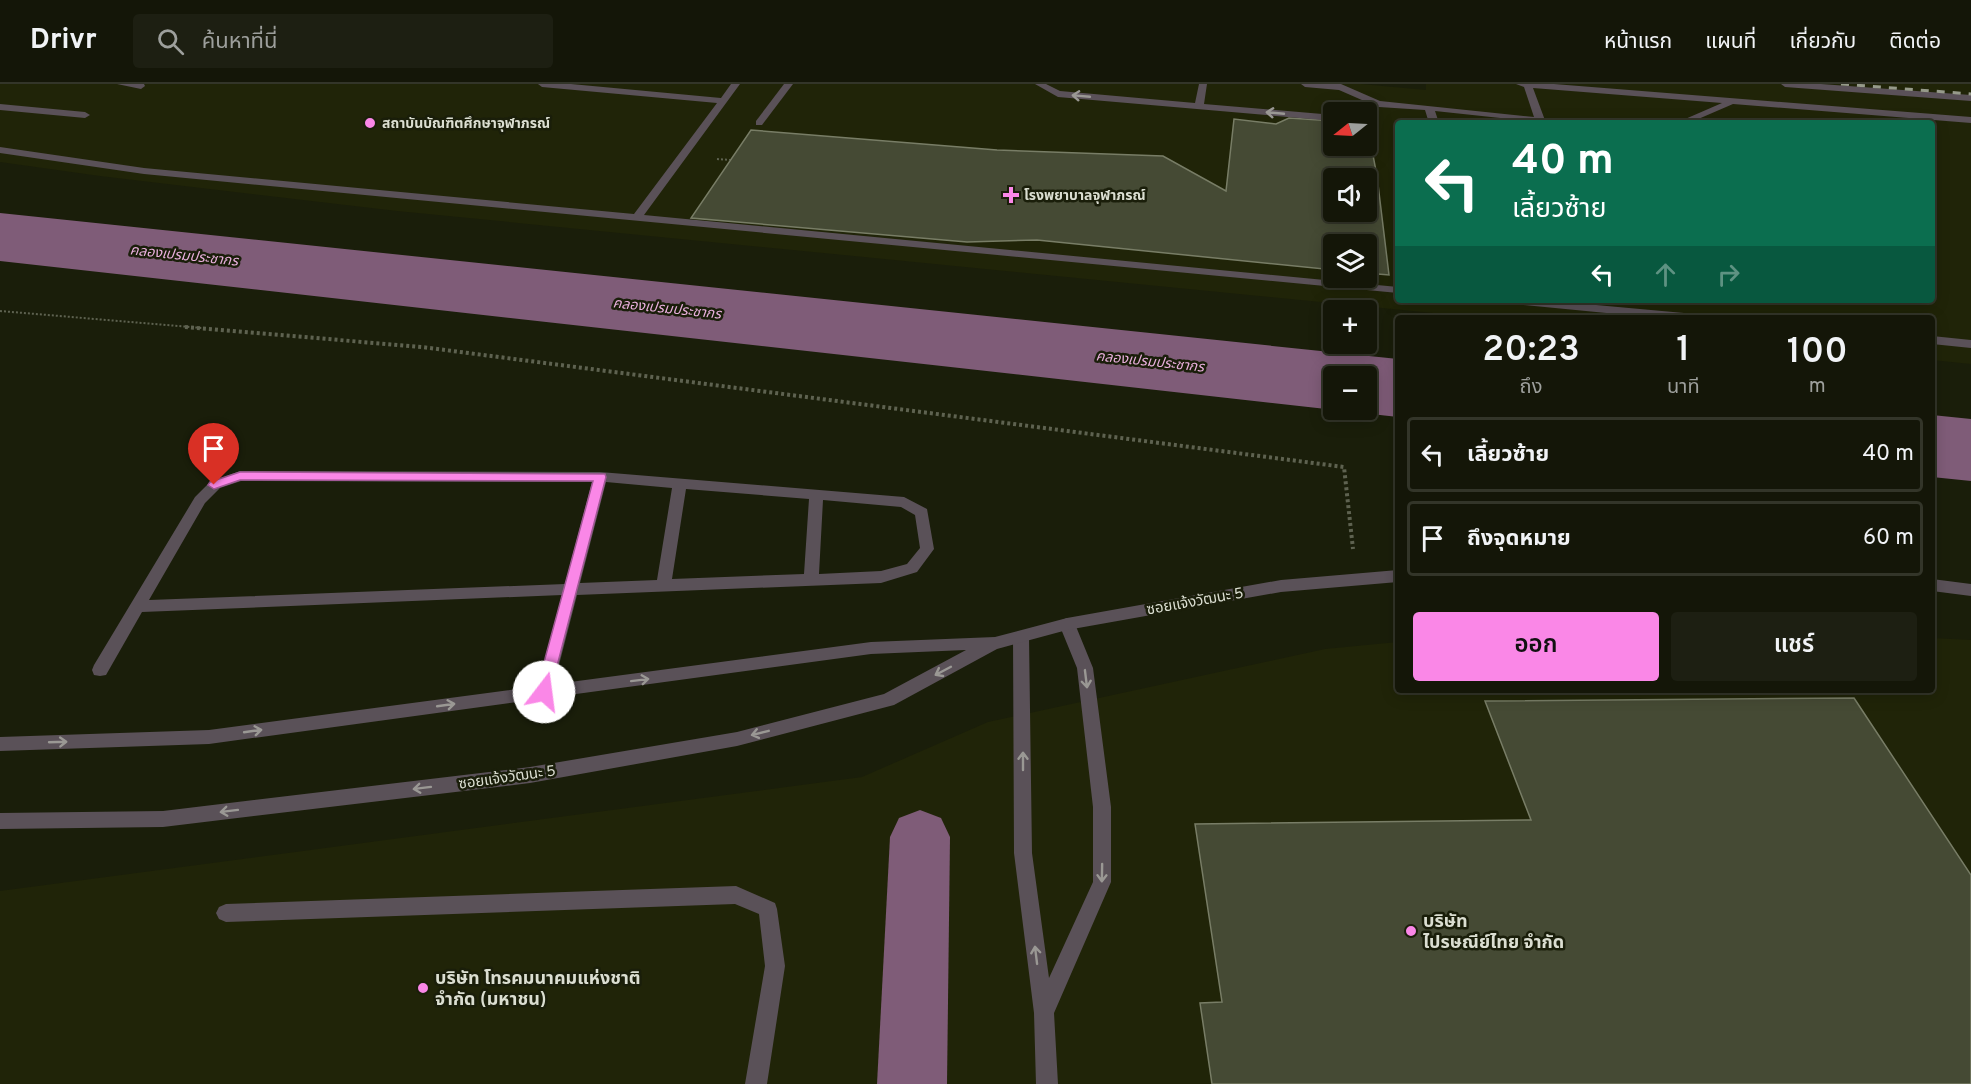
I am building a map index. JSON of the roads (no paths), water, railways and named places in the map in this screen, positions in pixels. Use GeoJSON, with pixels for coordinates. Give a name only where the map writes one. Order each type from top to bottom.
{"type":"FeatureCollection","features":[{"type":"Feature","properties":{"kind":"street"},"geometry":{"type":"LineString","coordinates":[[121,84],[141,86]]}},
{"type":"Feature","properties":{"kind":"street"},"geometry":{"type":"LineString","coordinates":[[543,84],[723,101]]}},
{"type":"Feature","properties":{"kind":"street"},"geometry":{"type":"LineString","coordinates":[[637,218],[736,84]]}},
{"type":"Feature","properties":{"kind":"street"},"geometry":{"type":"LineString","coordinates":[[759,123],[789,84]]}},
{"type":"Feature","properties":{"kind":"street"},"geometry":{"type":"LineString","coordinates":[[1040,84],[1058,94],[1323,117]]}},
{"type":"Feature","properties":{"kind":"street"},"geometry":{"type":"LineString","coordinates":[[1199,107],[1203,84]]}},
{"type":"Feature","properties":{"kind":"street"},"geometry":{"type":"LineString","coordinates":[[1305,84],[1341,87],[1378,104],[1531,120]]}},
{"type":"Feature","properties":{"kind":"street"},"geometry":{"type":"LineString","coordinates":[[1520,84],[1971,120]]}},
{"type":"Feature","properties":{"kind":"street"},"geometry":{"type":"LineString","coordinates":[[1785,84],[1971,98]]}},
{"type":"Feature","properties":{"kind":"street"},"geometry":{"type":"LineString","coordinates":[[1528,85],[1540,120]]}},
{"type":"Feature","properties":{"kind":"street"},"geometry":{"type":"LineString","coordinates":[[1688,120],[1731,102]]}},
{"type":"Feature","properties":{"kind":"street"},"geometry":{"type":"LineString","coordinates":[[0,107],[85,116]]}},
{"type":"Feature","properties":{"kind":"street"},"geometry":{"type":"LineString","coordinates":[[1429,108],[1433,120]]}},
{"type":"Feature","properties":{"kind":"street"},"geometry":{"type":"LineString","coordinates":[[0,150],[144,171],[1395,290]]}},
{"type":"Feature","properties":{"kind":"street"},"geometry":{"type":"LineString","coordinates":[[1537,303],[1664,315]]}},
{"type":"Feature","properties":{"kind":"street"},"geometry":{"type":"LineString","coordinates":[[1935,340],[1971,344]]}},
{"type":"Feature","properties":{"kind":"street"},"geometry":{"type":"LineString","coordinates":[[100,670],[140,606],[200,500],[214,485],[240,476],[600,477],[816,497],[904,502],[922,513],[927,549],[912,568],[881,577],[572,587],[140,606]]}},
{"type":"Feature","properties":{"kind":"street"},"geometry":{"type":"LineString","coordinates":[[544,692],[600,477]]}},
{"type":"Feature","properties":{"kind":"street"},"geometry":{"type":"LineString","coordinates":[[664,585],[680,484]]}},
{"type":"Feature","properties":{"kind":"street"},"geometry":{"type":"LineString","coordinates":[[811,581],[816,497]]}},
{"type":"Feature","properties":{"kind":"street","name":"ซอยแจ้งวัฒนะ 5"},"geometry":{"type":"LineString","coordinates":[[0,744],[209,737],[871,648],[995,643],[1067,624],[1281,586],[1395,576]]}},
{"type":"Feature","properties":{"kind":"street"},"geometry":{"type":"LineString","coordinates":[[1935,585],[1971,590]]}},
{"type":"Feature","properties":{"kind":"street"},"geometry":{"type":"LineString","coordinates":[[1044,1013],[1102,882],[1102,807],[1085,668],[1067,624]]}},
{"type":"Feature","properties":{"kind":"street"},"geometry":{"type":"LineString","coordinates":[[1021,637],[1023,853],[1044,1013],[1047,1084]]}},
{"type":"Feature","properties":{"kind":"street","name":"ซอยแจ้งวัฒนะ 5"},"geometry":{"type":"LineString","coordinates":[[0,821],[163,819],[530,775],[737,739],[888,700],[995,643]]}},
{"type":"Feature","properties":{"kind":"street"},"geometry":{"type":"LineString","coordinates":[[226,913],[736,895],[768,909],[775,966],[756,1084]]}},
{"type":"Feature","properties":{"kind":"water","name":"คลองเปรมประชากร"},"geometry":{"type":"Polygon","coordinates":[[[0,213],[1323,351],[1323,354],[1395,359],[1395,417],[1377,415],[1377,366],[1323,366],[1323,409],[0,261],[0,213]]]}},
{"type":"Feature","properties":{"kind":"water"},"geometry":{"type":"Polygon","coordinates":[[[1935,415],[1971,419],[1971,481],[1935,477],[1935,415]]]}},
{"type":"Feature","properties":{"kind":"waterway"},"geometry":{"type":"LineString","coordinates":[[912,1084],[920,837]]}},
{"type":"Feature","properties":{"kind":"railway"},"geometry":{"type":"LineString","coordinates":[[1841,84],[1971,94]]}},
{"type":"Feature","properties":{"kind":"place","name":"สถาบันบัณฑิตศึกษาจุฬาภรณ์"},"geometry":{"type":"Point","coordinates":[370,123]}},
{"type":"Feature","properties":{"kind":"place","name":"โรงพยาบาลจุฬาภรณ์"},"geometry":{"type":"Point","coordinates":[1011,195]}},
{"type":"Feature","properties":{"kind":"place","name":"บริษัท ไปรษณีย์ไทย จำกัด"},"geometry":{"type":"Point","coordinates":[1411,931]}},
{"type":"Feature","properties":{"kind":"place","name":"บริษัท โทรคมนาคมแห่งชาติ จำกัด (มหาชน)"},"geometry":{"type":"Point","coordinates":[423,988]}}]}
